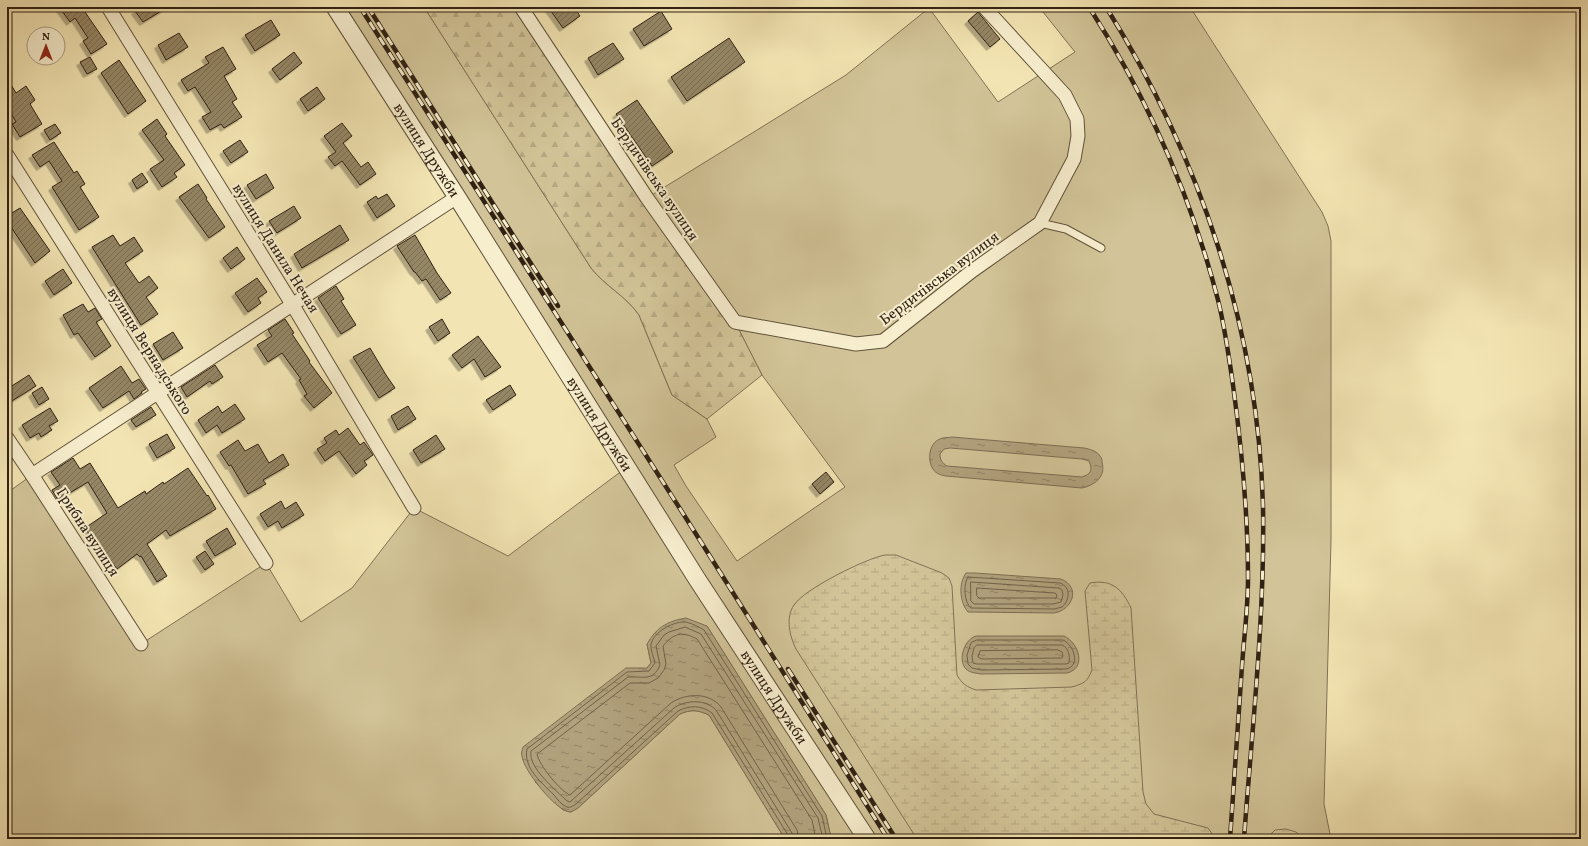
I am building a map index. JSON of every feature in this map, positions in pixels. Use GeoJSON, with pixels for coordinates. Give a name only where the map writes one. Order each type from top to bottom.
{"type":"FeatureCollection","features":[{"type":"Feature","properties":{"kind":"street","name":"вулиця Данила Нечая"},"geometry":{"type":"LineString","coordinates":[[108,7],[292,304],[414,508]]}},
{"type":"Feature","properties":{"kind":"street","name":"вулиця Дружби"},"geometry":{"type":"LineString","coordinates":[[335,7],[457,197],[696,578],[867,839]]}},
{"type":"Feature","properties":{"kind":"street","name":"Бердичівська вулиця"},"geometry":{"type":"LineString","coordinates":[[521,7],[647,198],[735,322],[856,344],[883,341],[972,271],[1040,223],[1074,159],[1078,136],[1077,119],[1065,95],[984,7]]}},
{"type":"Feature","properties":{"kind":"street","name":"вулиця Вернадського"},"geometry":{"type":"LineString","coordinates":[[7,155],[266,563]]}},
{"type":"Feature","properties":{"kind":"street"},"geometry":{"type":"LineString","coordinates":[[32,475],[457,197]]}},
{"type":"Feature","properties":{"kind":"street","name":"Грибна вулиця"},"geometry":{"type":"LineString","coordinates":[[7,438],[141,644]]}},
{"type":"Feature","properties":{"kind":"lane"},"geometry":{"type":"LineString","coordinates":[[1040,223],[1066,229],[1101,248]]}},
{"type":"Feature","properties":{"kind":"green space"},"geometry":{"type":"Polygon","coordinates":[[[335,7],[424,7],[591,268],[628,302],[639,315],[672,395],[707,419],[716,437],[674,465],[686,486],[737,561],[845,487],[762,375],[735,322],[647,198],[846,75],[929,8],[998,102],[1075,52],[1039,7],[1190,7],[1322,212],[1328,226],[1331,241],[1331,540],[1324,804],[1331,839],[835,839],[830,833],[826,815],[707,626],[647,644],[651,663],[647,668],[535,782],[563,810],[571,812],[578,808],[680,714],[688,711],[698,711],[709,715],[785,839],[7,839],[7,493],[32,475],[141,644],[266,563],[301,622],[352,588],[414,508],[508,556],[627,467],[335,7]]]}},
{"type":"Feature","properties":{"kind":"green space"},"geometry":{"type":"Polygon","coordinates":[[[424,7],[521,7],[735,322],[762,375],[707,419],[672,395],[639,315],[628,302],[591,268],[424,7]]]}},
{"type":"Feature","properties":{"kind":"green space"},"geometry":{"type":"Polygon","coordinates":[[[896,555],[942,573],[949,578],[952,586],[957,675],[965,685],[976,690],[1072,687],[1085,682],[1092,670],[1085,591],[1090,583],[1098,582],[1110,584],[1120,591],[1128,601],[1131,608],[1143,792],[1146,804],[1154,814],[1208,828],[1214,839],[917,839],[796,649],[789,627],[791,610],[800,598],[836,575],[876,557],[896,555]]]}},
{"type":"Feature","properties":{"kind":"green space"},"geometry":{"type":"Polygon","coordinates":[[[1286,829],[1296,832],[1304,839],[1266,839],[1275,830],[1286,829]]]}},
{"type":"Feature","properties":{"kind":"water"},"geometry":{"type":"Polygon","coordinates":[[[952,437],[1086,448],[1099,454],[1101,457],[1103,467],[1102,472],[1098,480],[1091,485],[1082,488],[940,475],[934,471],[931,465],[931,448],[936,441],[943,438],[952,437]],[[950,448],[944,449],[940,454],[940,458],[947,466],[1082,477],[1089,473],[1091,467],[1089,461],[1082,459],[950,448]]]}},
{"type":"Feature","properties":{"kind":"water"},"geometry":{"type":"Polygon","coordinates":[[[966,573],[1061,579],[1071,587],[1073,592],[1072,598],[1066,608],[1054,613],[968,612],[963,604],[961,593],[963,577],[966,573]]]}},
{"type":"Feature","properties":{"kind":"water"},"geometry":{"type":"Polygon","coordinates":[[[686,618],[707,626],[826,815],[830,833],[835,839],[785,839],[709,715],[698,711],[688,711],[680,714],[578,808],[571,812],[564,810],[557,805],[534,780],[524,762],[522,754],[523,747],[626,668],[647,668],[651,663],[647,644],[650,638],[668,623],[686,618]]]}},
{"type":"Feature","properties":{"kind":"water"},"geometry":{"type":"Polygon","coordinates":[[[976,636],[1064,636],[1074,644],[1077,649],[1079,661],[1073,670],[1067,673],[973,673],[966,669],[963,665],[962,655],[966,645],[976,636]]]}},
{"type":"Feature","properties":{"kind":"building"},"geometry":{"type":"Polygon","coordinates":[[[59,7],[92,7],[85,12],[107,44],[91,54],[83,41],[88,38],[75,18],[70,22],[59,7]]]}},
{"type":"Feature","properties":{"kind":"building"},"geometry":{"type":"Polygon","coordinates":[[[141,7],[168,7],[143,22],[135,11],[141,7]]]}},
{"type":"Feature","properties":{"kind":"building"},"geometry":{"type":"Polygon","coordinates":[[[548,7],[574,7],[580,16],[563,28],[548,7]]]}},
{"type":"Feature","properties":{"kind":"building"},"geometry":{"type":"Polygon","coordinates":[[[661,11],[672,29],[644,46],[633,29],[661,11]]]}},
{"type":"Feature","properties":{"kind":"building"},"geometry":{"type":"Polygon","coordinates":[[[978,12],[1000,39],[990,47],[968,21],[978,12]]]}},
{"type":"Feature","properties":{"kind":"building"},"geometry":{"type":"Polygon","coordinates":[[[271,20],[280,35],[255,51],[245,35],[271,20]]]}},
{"type":"Feature","properties":{"kind":"building"},"geometry":{"type":"Polygon","coordinates":[[[179,33],[188,47],[166,60],[158,45],[179,33]]]}},
{"type":"Feature","properties":{"kind":"building"},"geometry":{"type":"Polygon","coordinates":[[[729,38],[745,62],[687,101],[671,77],[729,38]]]}},
{"type":"Feature","properties":{"kind":"building"},"geometry":{"type":"Polygon","coordinates":[[[613,43],[624,59],[598,75],[588,58],[613,43]]]}},
{"type":"Feature","properties":{"kind":"building"},"geometry":{"type":"Polygon","coordinates":[[[223,47],[236,69],[224,76],[237,99],[232,102],[242,117],[224,128],[221,124],[210,130],[202,117],[211,112],[195,87],[188,91],[181,80],[209,63],[205,57],[223,47]]]}},
{"type":"Feature","properties":{"kind":"building"},"geometry":{"type":"Polygon","coordinates":[[[294,52],[302,63],[280,80],[272,69],[294,52]]]}},
{"type":"Feature","properties":{"kind":"building"},"geometry":{"type":"Polygon","coordinates":[[[90,57],[97,69],[87,74],[80,62],[90,57]]]}},
{"type":"Feature","properties":{"kind":"building"},"geometry":{"type":"Polygon","coordinates":[[[119,60],[146,101],[128,114],[101,73],[119,60]]]}},
{"type":"Feature","properties":{"kind":"building"},"geometry":{"type":"Polygon","coordinates":[[[7,78],[16,93],[26,86],[35,100],[30,104],[42,124],[20,137],[12,124],[16,122],[7,106],[7,78]]]}},
{"type":"Feature","properties":{"kind":"building"},"geometry":{"type":"Polygon","coordinates":[[[317,87],[325,99],[308,111],[300,99],[317,87]]]}},
{"type":"Feature","properties":{"kind":"building"},"geometry":{"type":"Polygon","coordinates":[[[637,100],[673,152],[652,166],[616,114],[637,100]]]}},
{"type":"Feature","properties":{"kind":"building"},"geometry":{"type":"Polygon","coordinates":[[[157,119],[167,134],[165,136],[185,165],[174,173],[177,177],[162,187],[150,169],[164,160],[142,130],[157,119]]]}},
{"type":"Feature","properties":{"kind":"building"},"geometry":{"type":"Polygon","coordinates":[[[342,123],[352,136],[343,143],[361,167],[368,162],[376,174],[360,185],[342,161],[335,166],[328,157],[336,152],[324,136],[342,123]]]}},
{"type":"Feature","properties":{"kind":"building"},"geometry":{"type":"Polygon","coordinates":[[[55,124],[61,133],[50,140],[44,130],[55,124]]]}},
{"type":"Feature","properties":{"kind":"building"},"geometry":{"type":"Polygon","coordinates":[[[240,140],[248,152],[231,163],[223,151],[240,140]]]}},
{"type":"Feature","properties":{"kind":"building"},"geometry":{"type":"Polygon","coordinates":[[[54,142],[74,173],[77,171],[85,184],[80,187],[99,217],[79,230],[52,187],[62,181],[49,161],[40,167],[32,155],[54,142]]]}},
{"type":"Feature","properties":{"kind":"building"},"geometry":{"type":"Polygon","coordinates":[[[142,173],[148,182],[137,189],[132,180],[142,173]]]}},
{"type":"Feature","properties":{"kind":"building"},"geometry":{"type":"Polygon","coordinates":[[[266,174],[274,188],[256,199],[247,185],[266,174]]]}},
{"type":"Feature","properties":{"kind":"building"},"geometry":{"type":"Polygon","coordinates":[[[198,184],[207,198],[206,199],[225,227],[209,238],[179,197],[198,184]]]}},
{"type":"Feature","properties":{"kind":"building"},"geometry":{"type":"Polygon","coordinates":[[[387,194],[395,206],[377,218],[367,202],[376,196],[378,199],[387,194]]]}},
{"type":"Feature","properties":{"kind":"building"},"geometry":{"type":"Polygon","coordinates":[[[294,206],[301,218],[277,233],[269,221],[294,206]]]}},
{"type":"Feature","properties":{"kind":"building"},"geometry":{"type":"Polygon","coordinates":[[[20,208],[50,251],[35,263],[7,221],[7,216],[20,208]]]}},
{"type":"Feature","properties":{"kind":"building"},"geometry":{"type":"Polygon","coordinates":[[[340,225],[349,240],[302,268],[294,254],[340,225]]]}},
{"type":"Feature","properties":{"kind":"building"},"geometry":{"type":"Polygon","coordinates":[[[113,235],[120,246],[134,237],[143,251],[125,263],[139,283],[149,276],[158,288],[146,297],[158,314],[141,325],[92,247],[113,235]]]}},
{"type":"Feature","properties":{"kind":"building"},"geometry":{"type":"Polygon","coordinates":[[[415,235],[437,273],[451,293],[440,300],[426,279],[422,281],[414,272],[397,246],[415,235]]]}},
{"type":"Feature","properties":{"kind":"building"},"geometry":{"type":"Polygon","coordinates":[[[237,247],[245,259],[231,269],[223,258],[237,247]]]}},
{"type":"Feature","properties":{"kind":"building"},"geometry":{"type":"Polygon","coordinates":[[[63,269],[72,283],[54,295],[45,281],[63,269]]]}},
{"type":"Feature","properties":{"kind":"building"},"geometry":{"type":"Polygon","coordinates":[[[257,278],[267,292],[258,298],[261,303],[248,312],[235,293],[257,278]]]}},
{"type":"Feature","properties":{"kind":"building"},"geometry":{"type":"Polygon","coordinates":[[[336,286],[344,299],[341,301],[356,325],[341,334],[318,298],[336,286]]]}},
{"type":"Feature","properties":{"kind":"building"},"geometry":{"type":"Polygon","coordinates":[[[83,304],[88,312],[95,308],[102,319],[96,322],[111,346],[95,357],[78,333],[74,335],[63,315],[83,304]]]}},
{"type":"Feature","properties":{"kind":"building"},"geometry":{"type":"Polygon","coordinates":[[[285,319],[294,333],[292,334],[310,361],[309,362],[332,393],[314,408],[304,396],[307,394],[299,380],[301,379],[282,353],[268,362],[257,345],[272,336],[268,330],[285,319]]]}},
{"type":"Feature","properties":{"kind":"building"},"geometry":{"type":"Polygon","coordinates":[[[442,319],[450,333],[438,341],[429,327],[442,319]]]}},
{"type":"Feature","properties":{"kind":"building"},"geometry":{"type":"Polygon","coordinates":[[[173,332],[183,348],[163,360],[153,344],[173,332]]]}},
{"type":"Feature","properties":{"kind":"building"},"geometry":{"type":"Polygon","coordinates":[[[478,336],[501,367],[485,377],[474,359],[462,368],[452,355],[478,336]]]}},
{"type":"Feature","properties":{"kind":"building"},"geometry":{"type":"Polygon","coordinates":[[[370,348],[395,388],[379,398],[353,357],[370,348]]]}},
{"type":"Feature","properties":{"kind":"building"},"geometry":{"type":"Polygon","coordinates":[[[215,365],[223,377],[212,384],[210,381],[187,397],[181,387],[215,365]]]}},
{"type":"Feature","properties":{"kind":"building"},"geometry":{"type":"Polygon","coordinates":[[[121,366],[132,383],[139,379],[146,389],[134,399],[129,391],[103,408],[89,388],[121,366]]]}},
{"type":"Feature","properties":{"kind":"building"},"geometry":{"type":"Polygon","coordinates":[[[29,375],[36,386],[7,404],[7,389],[29,375]]]}},
{"type":"Feature","properties":{"kind":"building"},"geometry":{"type":"Polygon","coordinates":[[[510,385],[516,395],[493,410],[486,400],[510,385]]]}},
{"type":"Feature","properties":{"kind":"building"},"geometry":{"type":"Polygon","coordinates":[[[42,387],[49,399],[39,405],[32,393],[42,387]]]}},
{"type":"Feature","properties":{"kind":"building"},"geometry":{"type":"Polygon","coordinates":[[[235,404],[245,419],[222,433],[217,425],[206,433],[198,420],[218,406],[222,413],[235,404]]]}},
{"type":"Feature","properties":{"kind":"building"},"geometry":{"type":"Polygon","coordinates":[[[408,406],[416,419],[398,430],[391,416],[408,406]]]}},
{"type":"Feature","properties":{"kind":"building"},"geometry":{"type":"Polygon","coordinates":[[[151,407],[156,415],[136,427],[131,420],[151,407]]]}},
{"type":"Feature","properties":{"kind":"building"},"geometry":{"type":"Polygon","coordinates":[[[50,408],[58,421],[49,426],[52,430],[41,437],[39,433],[30,438],[22,425],[50,408]]]}},
{"type":"Feature","properties":{"kind":"building"},"geometry":{"type":"Polygon","coordinates":[[[348,428],[360,445],[364,442],[373,455],[364,461],[367,465],[356,474],[339,451],[325,461],[317,449],[327,443],[324,438],[336,430],[339,435],[348,428]]]}},
{"type":"Feature","properties":{"kind":"building"},"geometry":{"type":"Polygon","coordinates":[[[167,434],[175,448],[157,458],[149,444],[167,434]]]}},
{"type":"Feature","properties":{"kind":"building"},"geometry":{"type":"Polygon","coordinates":[[[436,435],[445,449],[421,463],[413,450],[436,435]]]}},
{"type":"Feature","properties":{"kind":"building"},"geometry":{"type":"Polygon","coordinates":[[[238,440],[245,451],[258,444],[269,463],[283,454],[289,465],[263,480],[266,484],[248,494],[231,465],[229,466],[220,452],[238,440]]]}},
{"type":"Feature","properties":{"kind":"building"},"geometry":{"type":"Polygon","coordinates":[[[73,458],[80,469],[90,463],[118,508],[145,491],[146,494],[163,482],[164,484],[188,468],[207,496],[208,495],[216,509],[170,536],[166,530],[147,544],[167,576],[157,582],[141,556],[140,557],[137,554],[117,569],[85,528],[107,513],[88,482],[58,500],[52,490],[60,485],[51,472],[73,458]]]}},
{"type":"Feature","properties":{"kind":"building"},"geometry":{"type":"Polygon","coordinates":[[[826,472],[834,482],[820,494],[812,484],[826,472]]]}},
{"type":"Feature","properties":{"kind":"building"},"geometry":{"type":"Polygon","coordinates":[[[281,501],[285,509],[296,502],[304,515],[282,528],[278,521],[268,527],[260,514],[281,501]]]}},
{"type":"Feature","properties":{"kind":"building"},"geometry":{"type":"Polygon","coordinates":[[[227,528],[236,544],[215,556],[206,541],[227,528]]]}},
{"type":"Feature","properties":{"kind":"building"},"geometry":{"type":"Polygon","coordinates":[[[205,551],[214,564],[205,570],[196,557],[205,551]]]}},
{"type":"Feature","properties":{"kind":"railway"},"geometry":{"type":"LineString","coordinates":[[360,7],[684,515],[888,839]]}},
{"type":"Feature","properties":{"kind":"railway"},"geometry":{"type":"LineString","coordinates":[[368,7],[558,306]]}},
{"type":"Feature","properties":{"kind":"railway"},"geometry":{"type":"LineString","coordinates":[[1089,7],[1130,76],[1181,185],[1207,261],[1218,300],[1227,342],[1242,458],[1246,506],[1248,579],[1247,612],[1230,839]]}},
{"type":"Feature","properties":{"kind":"railway"},"geometry":{"type":"LineString","coordinates":[[1106,7],[1140,64],[1169,123],[1196,184],[1218,246],[1236,309],[1250,374],[1259,440],[1263,506],[1263,548],[1260,631],[1244,839]]}},
{"type":"Feature","properties":{"kind":"railway"},"geometry":{"type":"LineString","coordinates":[[788,669],[896,839]]}}]}
